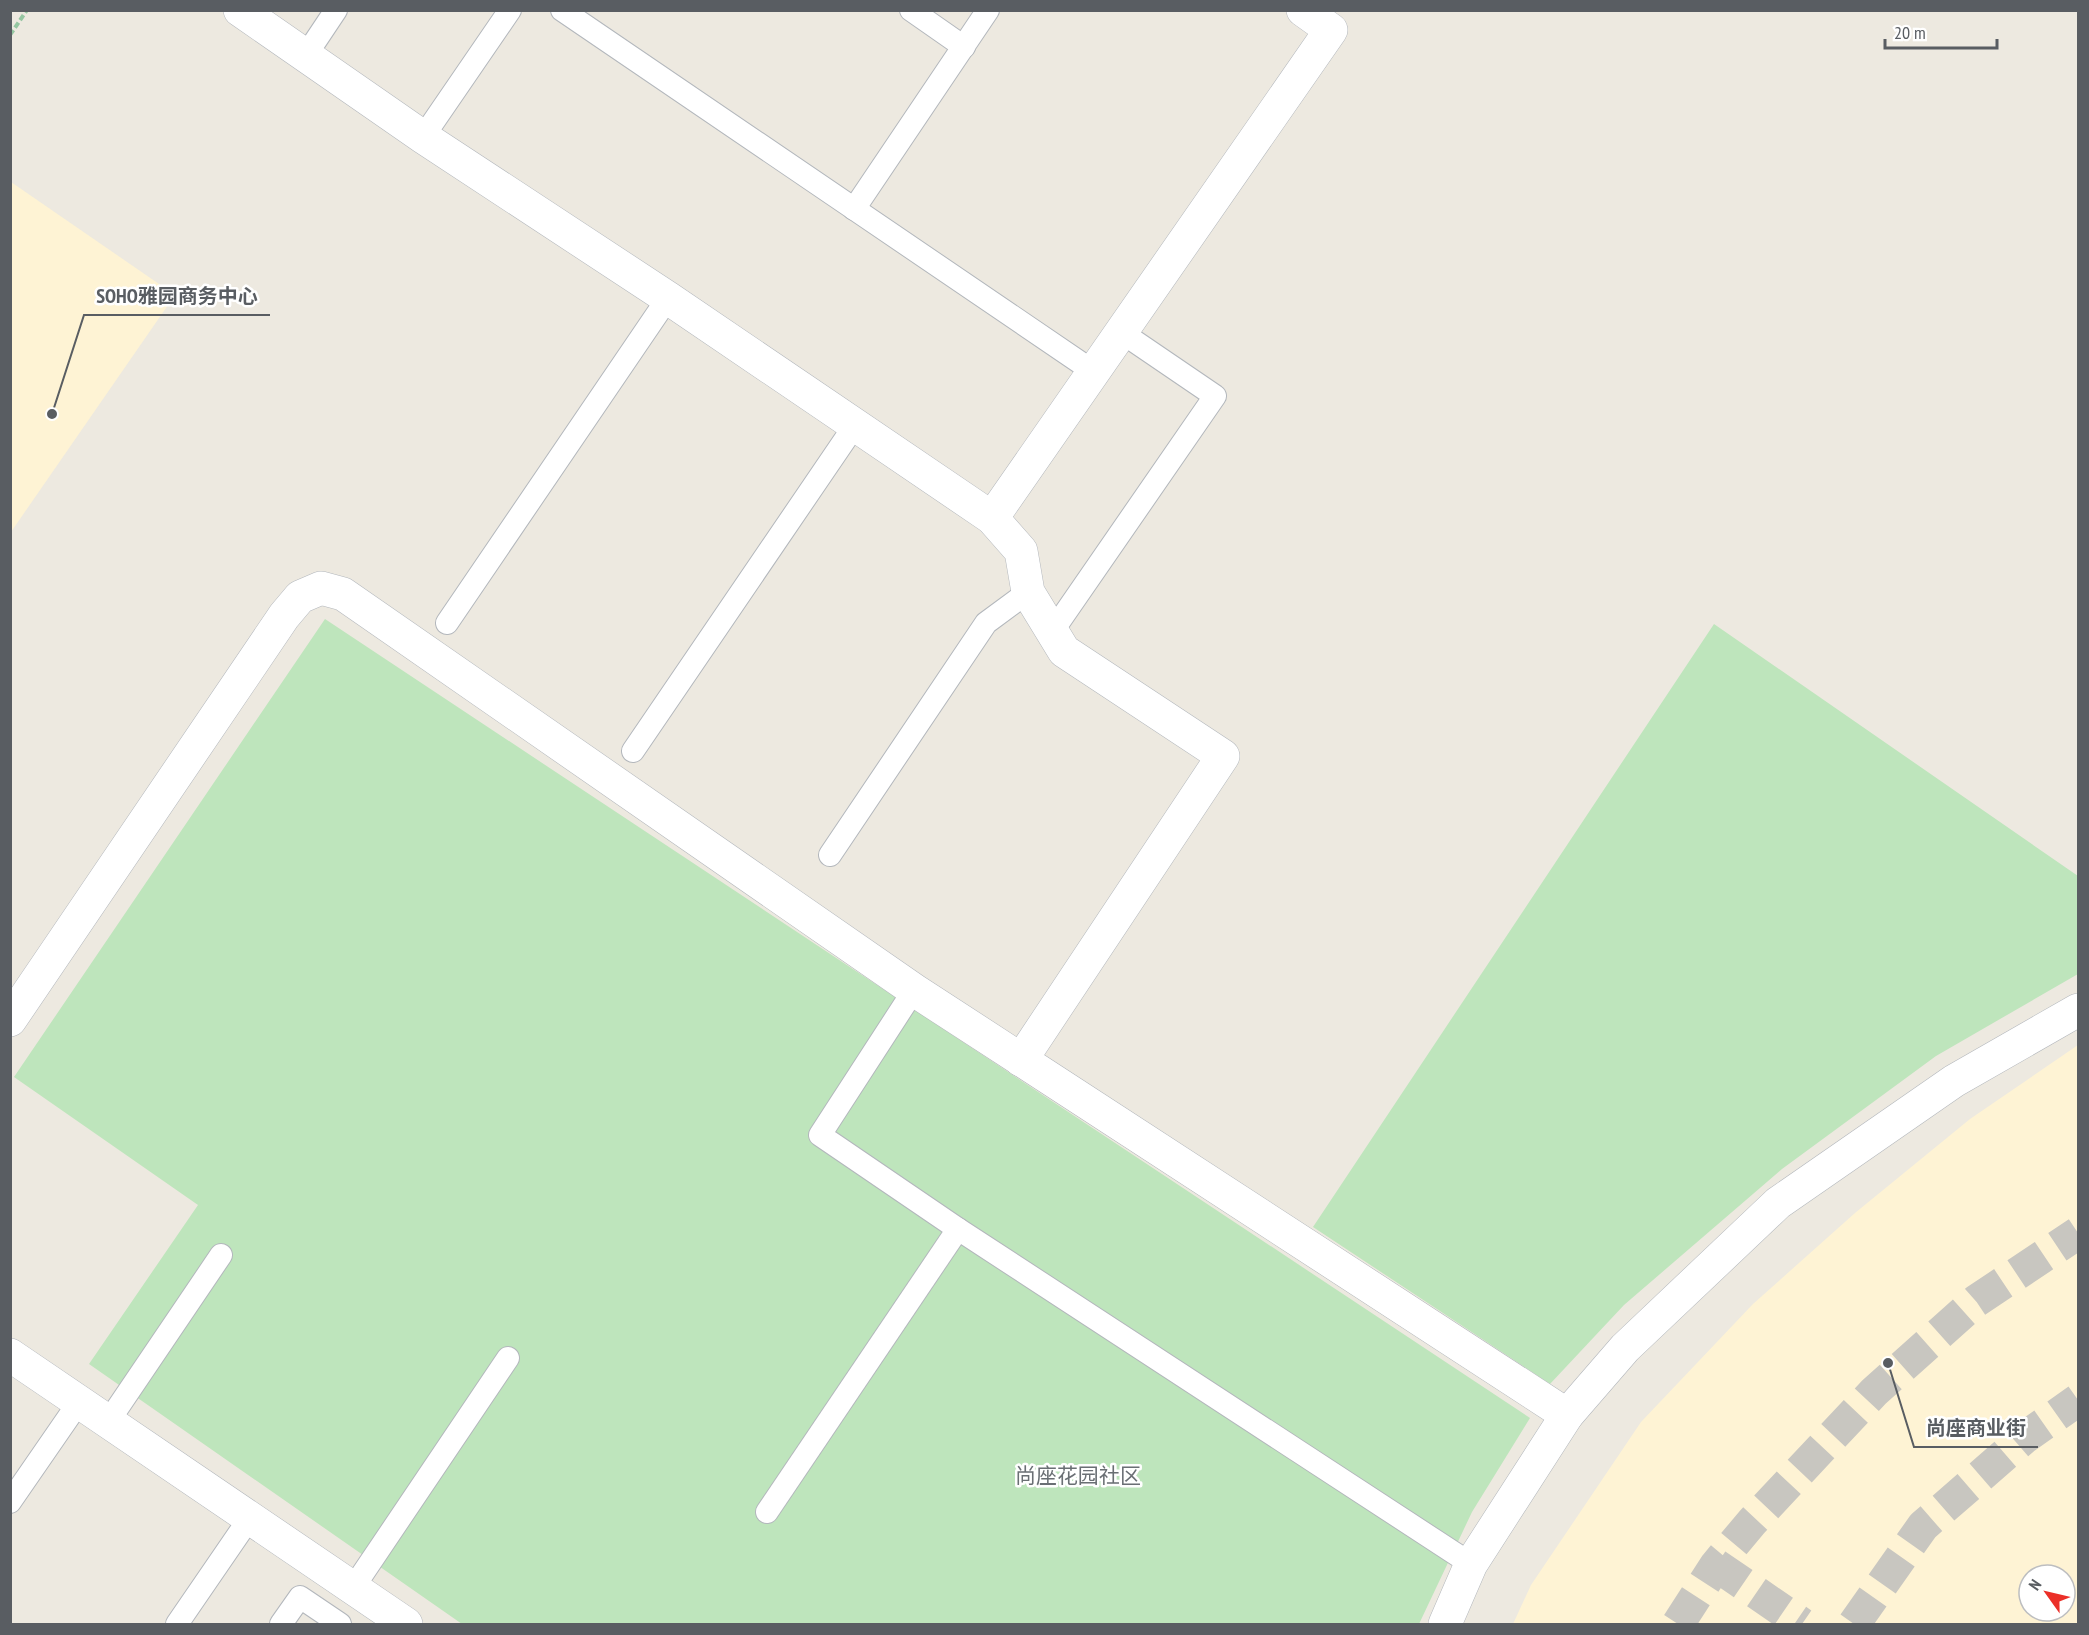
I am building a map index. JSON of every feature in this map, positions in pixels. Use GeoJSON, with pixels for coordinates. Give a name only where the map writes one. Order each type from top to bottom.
{"type":"FeatureCollection","features":[{"type":"Feature","properties":{"kind":"street"},"geometry":{"type":"LineString","coordinates":[[240,10],[423,137],[668,298],[992,518],[1022,551],[1028,592],[1064,651],[1223,756],[1021,1060]]}},
{"type":"Feature","properties":{"kind":"street"},"geometry":{"type":"LineString","coordinates":[[992,518],[1331,30],[1303,10]]}},
{"type":"Feature","properties":{"kind":"street"},"geometry":{"type":"LineString","coordinates":[[10,1020],[284,616],[300,597],[321,588],[343,594],[914,990],[1567,1414]]}},
{"type":"Feature","properties":{"kind":"street"},"geometry":{"type":"LineString","coordinates":[[1445,1624],[1471,1563],[1567,1414],[1625,1348],[1779,1203],[1954,1081],[2079,1010]]}},
{"type":"Feature","properties":{"kind":"street"},"geometry":{"type":"LineString","coordinates":[[10,1355],[406,1624]]}},
{"type":"Feature","properties":{"kind":"lane"},"geometry":{"type":"LineString","coordinates":[[306,55],[336,10]]}},
{"type":"Feature","properties":{"kind":"lane"},"geometry":{"type":"LineString","coordinates":[[423,137],[510,10]]}},
{"type":"Feature","properties":{"kind":"lane"},"geometry":{"type":"LineString","coordinates":[[562,10],[1094,372]]}},
{"type":"Feature","properties":{"kind":"lane"},"geometry":{"type":"LineString","coordinates":[[911,10],[963,47]]}},
{"type":"Feature","properties":{"kind":"lane"},"geometry":{"type":"LineString","coordinates":[[855,209],[988,10]]}},
{"type":"Feature","properties":{"kind":"lane"},"geometry":{"type":"LineString","coordinates":[[447,623],[668,298]]}},
{"type":"Feature","properties":{"kind":"lane"},"geometry":{"type":"LineString","coordinates":[[1052,632],[1215,396],[1121,332]]}},
{"type":"Feature","properties":{"kind":"lane"},"geometry":{"type":"LineString","coordinates":[[633,751],[855,425]]}},
{"type":"Feature","properties":{"kind":"lane"},"geometry":{"type":"LineString","coordinates":[[830,855],[986,622],[1028,592]]}},
{"type":"Feature","properties":{"kind":"lane"},"geometry":{"type":"LineString","coordinates":[[914,990],[820,1135],[958,1229],[1471,1563]]}},
{"type":"Feature","properties":{"kind":"lane"},"geometry":{"type":"LineString","coordinates":[[767,1512],[958,1229]]}},
{"type":"Feature","properties":{"kind":"lane"},"geometry":{"type":"LineString","coordinates":[[108,1422],[221,1254]]}},
{"type":"Feature","properties":{"kind":"lane"},"geometry":{"type":"LineString","coordinates":[[353,1588],[508,1359]]}},
{"type":"Feature","properties":{"kind":"lane"},"geometry":{"type":"LineString","coordinates":[[10,1502],[79,1402]]}},
{"type":"Feature","properties":{"kind":"lane"},"geometry":{"type":"LineString","coordinates":[[177,1624],[249,1519]]}},
{"type":"Feature","properties":{"kind":"lane"},"geometry":{"type":"LineString","coordinates":[[281,1624],[300,1597],[340,1624]]}},
{"type":"Feature","properties":{"kind":"path"},"geometry":{"type":"LineString","coordinates":[[10,35],[27,10]]}},
{"type":"Feature","properties":{"kind":"shaded area"},"geometry":{"type":"Polygon","coordinates":[[[11,182],[175,295],[11,532],[11,182]]]}},
{"type":"Feature","properties":{"kind":"shaded area"},"geometry":{"type":"Polygon","coordinates":[[[2078,1045],[2078,1624],[1513,1624],[1531,1585],[1641,1422],[1753,1304],[1855,1213],[1970,1119],[2078,1045]]]}},
{"type":"Feature","properties":{"kind":"green space"},"geometry":{"type":"Polygon","coordinates":[[[325,619],[1530,1418],[1472,1512],[1419,1624],[462,1624],[89,1364],[198,1205],[14,1077],[325,619]]]}},
{"type":"Feature","properties":{"kind":"green space"},"geometry":{"type":"Polygon","coordinates":[[[1714,624],[2078,876],[2078,974],[1936,1056],[1782,1169],[1624,1305],[1550,1384],[1313,1227],[1714,624]]]}},
{"type":"Feature","properties":{"kind":"tunnel"},"geometry":{"type":"LineString","coordinates":[[1678,1624],[1716,1565],[1752,1522],[1874,1392],[1976,1301],[2078,1233]]}},
{"type":"Feature","properties":{"kind":"tunnel"},"geometry":{"type":"LineString","coordinates":[[1854,1624],[1923,1526],[2024,1438],[2078,1400]]}},
{"type":"Feature","properties":{"kind":"tunnel"},"geometry":{"type":"LineString","coordinates":[[1716,1565],[1802,1624]]}},
{"type":"Feature","properties":{"kind":"place","name":"SOHO雅园商务中心"},"geometry":{"type":"Point","coordinates":[52,414]}},
{"type":"Feature","properties":{"kind":"place","name":"尚座商业街"},"geometry":{"type":"Point","coordinates":[1888,1363]}},
{"type":"Feature","properties":{"kind":"district","name":"尚座花园社区"},"geometry":{"type":"Point","coordinates":[1078,1476]}}]}
